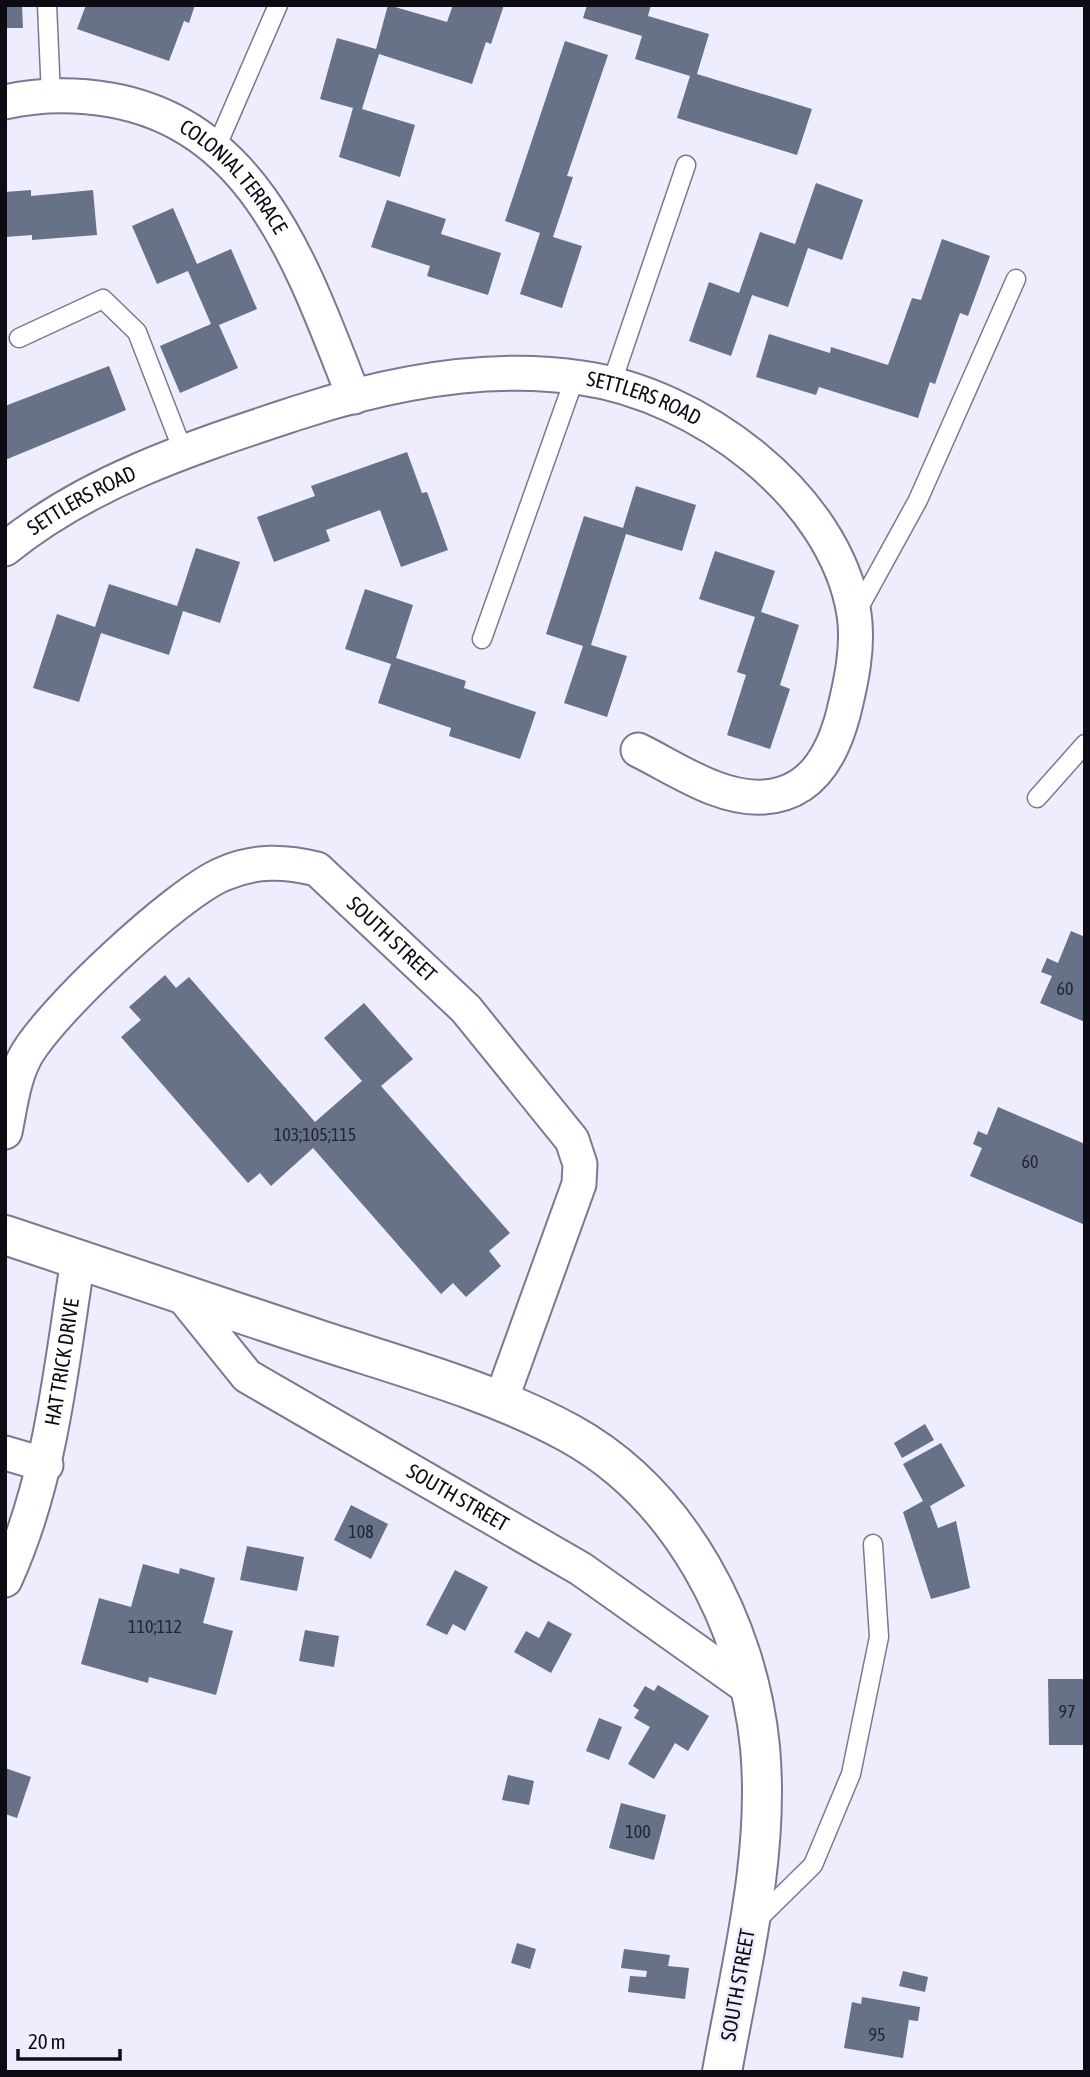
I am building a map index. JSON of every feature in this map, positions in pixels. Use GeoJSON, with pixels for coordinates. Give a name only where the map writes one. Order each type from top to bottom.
{"type":"FeatureCollection","features":[{"type":"Feature","properties":{"kind":"street","name":"COLONIAL TERRACE"},"geometry":{"type":"LineString","coordinates":[[5,102],[51,96],[97,98],[134,104],[168,116],[216,148],[249,182],[282,230],[309,284],[354,397]]}},
{"type":"Feature","properties":{"kind":"street","name":"SETTLERS ROAD"},"geometry":{"type":"LineString","coordinates":[[5,548],[64,507],[122,476],[183,451],[354,397],[448,379],[495,374],[575,377],[611,385],[685,414],[730,440],[778,476],[799,497],[824,533],[844,573],[854,615],[852,672],[839,729],[828,757],[811,779],[797,788],[764,797],[722,792],[638,750]]}},
{"type":"Feature","properties":{"kind":"street","name":"SOUTH STREET"},"geometry":{"type":"LineString","coordinates":[[5,1132],[23,1059],[46,1025],[177,901],[222,874],[263,862],[291,863],[317,869],[466,1009],[562,1127],[576,1150],[580,1164],[579,1184],[500,1403]]}},
{"type":"Feature","properties":{"kind":"street","name":"SOUTH STREET"},"geometry":{"type":"LineString","coordinates":[[5,1235],[500,1403],[548,1423],[590,1448],[643,1492],[674,1526],[720,1600],[737,1639],[751,1689],[760,1748],[761,1792],[756,1881],[722,2072]]}},
{"type":"Feature","properties":{"kind":"street","name":"HAT TRICK DRIVE"},"geometry":{"type":"LineString","coordinates":[[5,1580],[20,1547],[46,1465],[78,1259]]}},
{"type":"Feature","properties":{"kind":"street","name":"SOUTH STREET"},"geometry":{"type":"LineString","coordinates":[[180,1293],[247,1376],[581,1569],[751,1689]]}},
{"type":"Feature","properties":{"kind":"street"},"geometry":{"type":"LineString","coordinates":[[5,1452],[46,1465]]}},
{"type":"Feature","properties":{"kind":"lane"},"geometry":{"type":"LineString","coordinates":[[47,5],[51,96]]}},
{"type":"Feature","properties":{"kind":"lane"},"geometry":{"type":"LineString","coordinates":[[216,148],[278,5]]}},
{"type":"Feature","properties":{"kind":"lane"},"geometry":{"type":"LineString","coordinates":[[611,385],[686,165]]}},
{"type":"Feature","properties":{"kind":"lane"},"geometry":{"type":"LineString","coordinates":[[854,615],[918,500],[1016,279]]}},
{"type":"Feature","properties":{"kind":"lane"},"geometry":{"type":"LineString","coordinates":[[19,338],[103,299],[137,332],[183,451]]}},
{"type":"Feature","properties":{"kind":"lane"},"geometry":{"type":"LineString","coordinates":[[482,639],[575,377]]}},
{"type":"Feature","properties":{"kind":"lane"},"geometry":{"type":"LineString","coordinates":[[1037,798],[1085,744]]}},
{"type":"Feature","properties":{"kind":"lane"},"geometry":{"type":"LineString","coordinates":[[747,1929],[813,1865],[851,1774],[879,1637],[873,1545]]}},
{"type":"Feature","properties":{"kind":"building"},"geometry":{"type":"Polygon","coordinates":[[[5,5],[22,5],[23,28],[5,28],[5,5]]]}},
{"type":"Feature","properties":{"kind":"building"},"geometry":{"type":"Polygon","coordinates":[[[86,5],[195,5],[189,23],[184,21],[169,61],[77,29],[86,5]]]}},
{"type":"Feature","properties":{"kind":"building"},"geometry":{"type":"Polygon","coordinates":[[[388,5],[447,22],[453,5],[504,5],[491,44],[486,42],[472,84],[379,54],[362,109],[415,125],[400,177],[339,157],[353,108],[320,99],[337,38],[376,49],[388,5]]]}},
{"type":"Feature","properties":{"kind":"building"},"geometry":{"type":"Polygon","coordinates":[[[587,5],[651,5],[648,16],[709,34],[697,74],[812,109],[797,155],[677,118],[690,76],[635,59],[642,36],[583,18],[587,5]]]}},
{"type":"Feature","properties":{"kind":"building"},"geometry":{"type":"Polygon","coordinates":[[[565,41],[608,55],[567,176],[573,177],[553,237],[582,246],[562,308],[520,294],[540,233],[505,221],[565,41]]]}},
{"type":"Feature","properties":{"kind":"building"},"geometry":{"type":"Polygon","coordinates":[[[816,183],[863,200],[842,260],[808,248],[788,307],[752,295],[731,356],[689,341],[709,282],[739,293],[760,232],[795,244],[816,183]]]}},
{"type":"Feature","properties":{"kind":"building"},"geometry":{"type":"Polygon","coordinates":[[[31,190],[31,196],[93,190],[97,235],[32,240],[32,235],[5,237],[5,192],[31,190]]]}},
{"type":"Feature","properties":{"kind":"building"},"geometry":{"type":"Polygon","coordinates":[[[387,200],[446,219],[441,234],[501,253],[488,295],[427,276],[430,266],[371,247],[387,200]]]}},
{"type":"Feature","properties":{"kind":"building"},"geometry":{"type":"Polygon","coordinates":[[[173,208],[197,264],[231,249],[257,309],[219,325],[238,368],[180,393],[160,346],[211,324],[188,271],[157,284],[132,226],[173,208]]]}},
{"type":"Feature","properties":{"kind":"building"},"geometry":{"type":"Polygon","coordinates":[[[942,239],[990,256],[968,316],[960,313],[935,384],[930,382],[918,418],[819,387],[816,395],[756,377],[769,334],[830,353],[831,347],[888,365],[912,298],[921,300],[942,239]]]}},
{"type":"Feature","properties":{"kind":"building"},"geometry":{"type":"Polygon","coordinates":[[[109,366],[126,410],[5,460],[5,406],[109,366]]]}},
{"type":"Feature","properties":{"kind":"building"},"geometry":{"type":"Polygon","coordinates":[[[407,452],[422,493],[427,492],[448,550],[401,567],[380,510],[326,530],[330,541],[274,562],[257,517],[315,496],[311,486],[407,452]]]}},
{"type":"Feature","properties":{"kind":"building"},"geometry":{"type":"Polygon","coordinates":[[[636,486],[696,505],[682,551],[626,534],[591,645],[627,656],[607,717],[564,703],[583,646],[546,634],[584,516],[623,528],[636,486]]]}},
{"type":"Feature","properties":{"kind":"building"},"geometry":{"type":"Polygon","coordinates":[[[196,548],[240,562],[220,623],[183,611],[169,655],[101,633],[79,702],[33,688],[57,614],[95,627],[109,584],[177,606],[196,548]]]}},
{"type":"Feature","properties":{"kind":"building"},"geometry":{"type":"Polygon","coordinates":[[[715,551],[775,571],[761,612],[799,625],[780,685],[790,689],[770,749],[727,735],[746,675],[737,672],[755,617],[699,599],[715,551]]]}},
{"type":"Feature","properties":{"kind":"building"},"geometry":{"type":"Polygon","coordinates":[[[365,589],[413,605],[396,658],[466,681],[464,688],[536,712],[520,759],[449,736],[451,728],[378,703],[391,664],[345,649],[365,589]]]}},
{"type":"Feature","properties":{"kind":"building"},"geometry":{"type":"Polygon","coordinates":[[[1071,931],[1085,937],[1085,1022],[1040,1003],[1052,976],[1041,972],[1047,958],[1058,963],[1071,931]]]}},
{"type":"Feature","properties":{"kind":"building"},"geometry":{"type":"Polygon","coordinates":[[[165,975],[176,988],[189,977],[315,1122],[362,1081],[324,1038],[364,1003],[413,1059],[381,1086],[510,1233],[489,1251],[501,1266],[466,1297],[453,1283],[441,1294],[313,1148],[271,1186],[260,1173],[248,1183],[121,1037],[141,1020],[129,1007],[165,975]]]}},
{"type":"Feature","properties":{"kind":"building"},"geometry":{"type":"Polygon","coordinates":[[[998,1107],[1085,1144],[1085,1225],[970,1176],[982,1148],[973,1144],[978,1131],[987,1135],[998,1107]]]}},
{"type":"Feature","properties":{"kind":"building"},"geometry":{"type":"Polygon","coordinates":[[[925,1424],[934,1440],[902,1458],[894,1443],[925,1424]]]}},
{"type":"Feature","properties":{"kind":"building"},"geometry":{"type":"Polygon","coordinates":[[[941,1443],[965,1486],[930,1506],[938,1528],[956,1521],[970,1588],[931,1599],[903,1512],[923,1501],[903,1464],[941,1443]]]}},
{"type":"Feature","properties":{"kind":"building"},"geometry":{"type":"Polygon","coordinates":[[[351,1505],[388,1524],[371,1559],[334,1540],[351,1505]]]}},
{"type":"Feature","properties":{"kind":"building"},"geometry":{"type":"Polygon","coordinates":[[[247,1546],[304,1557],[297,1591],[240,1580],[247,1546]]]}},
{"type":"Feature","properties":{"kind":"building"},"geometry":{"type":"Polygon","coordinates":[[[143,1564],[179,1574],[180,1568],[215,1578],[203,1623],[233,1631],[216,1695],[149,1677],[148,1683],[81,1664],[99,1598],[131,1607],[143,1564]]]}},
{"type":"Feature","properties":{"kind":"building"},"geometry":{"type":"Polygon","coordinates":[[[455,1570],[488,1587],[465,1631],[453,1624],[447,1635],[426,1625],[455,1570]]]}},
{"type":"Feature","properties":{"kind":"building"},"geometry":{"type":"Polygon","coordinates":[[[548,1621],[572,1634],[551,1673],[514,1652],[526,1631],[539,1638],[548,1621]]]}},
{"type":"Feature","properties":{"kind":"building"},"geometry":{"type":"Polygon","coordinates":[[[305,1630],[339,1636],[334,1667],[299,1661],[305,1630]]]}},
{"type":"Feature","properties":{"kind":"building"},"geometry":{"type":"Polygon","coordinates":[[[1048,1679],[1085,1679],[1085,1745],[1049,1745],[1048,1679]]]}},
{"type":"Feature","properties":{"kind":"building"},"geometry":{"type":"Polygon","coordinates":[[[658,1685],[709,1716],[688,1751],[675,1743],[654,1779],[628,1764],[650,1727],[634,1718],[639,1710],[633,1706],[645,1686],[654,1691],[658,1685]]]}},
{"type":"Feature","properties":{"kind":"building"},"geometry":{"type":"Polygon","coordinates":[[[599,1718],[622,1727],[609,1760],[586,1751],[599,1718]]]}},
{"type":"Feature","properties":{"kind":"building"},"geometry":{"type":"Polygon","coordinates":[[[5,1768],[31,1777],[17,1818],[5,1814],[5,1768]]]}},
{"type":"Feature","properties":{"kind":"building"},"geometry":{"type":"Polygon","coordinates":[[[508,1775],[534,1781],[529,1805],[502,1800],[508,1775]]]}},
{"type":"Feature","properties":{"kind":"building"},"geometry":{"type":"Polygon","coordinates":[[[621,1803],[666,1815],[654,1860],[609,1848],[621,1803]]]}},
{"type":"Feature","properties":{"kind":"building"},"geometry":{"type":"Polygon","coordinates":[[[517,1943],[536,1949],[530,1969],[511,1963],[517,1943]]]}},
{"type":"Feature","properties":{"kind":"building"},"geometry":{"type":"Polygon","coordinates":[[[624,1949],[670,1955],[668,1966],[689,1968],[685,1999],[628,1992],[630,1976],[646,1977],[647,1971],[621,1968],[624,1949]]]}},
{"type":"Feature","properties":{"kind":"building"},"geometry":{"type":"Polygon","coordinates":[[[903,1971],[928,1977],[925,1992],[899,1986],[903,1971]]]}},
{"type":"Feature","properties":{"kind":"building"},"geometry":{"type":"Polygon","coordinates":[[[862,1997],[920,2007],[918,2021],[909,2020],[903,2058],[844,2048],[852,2002],[861,2004],[862,1997]]]}}]}
